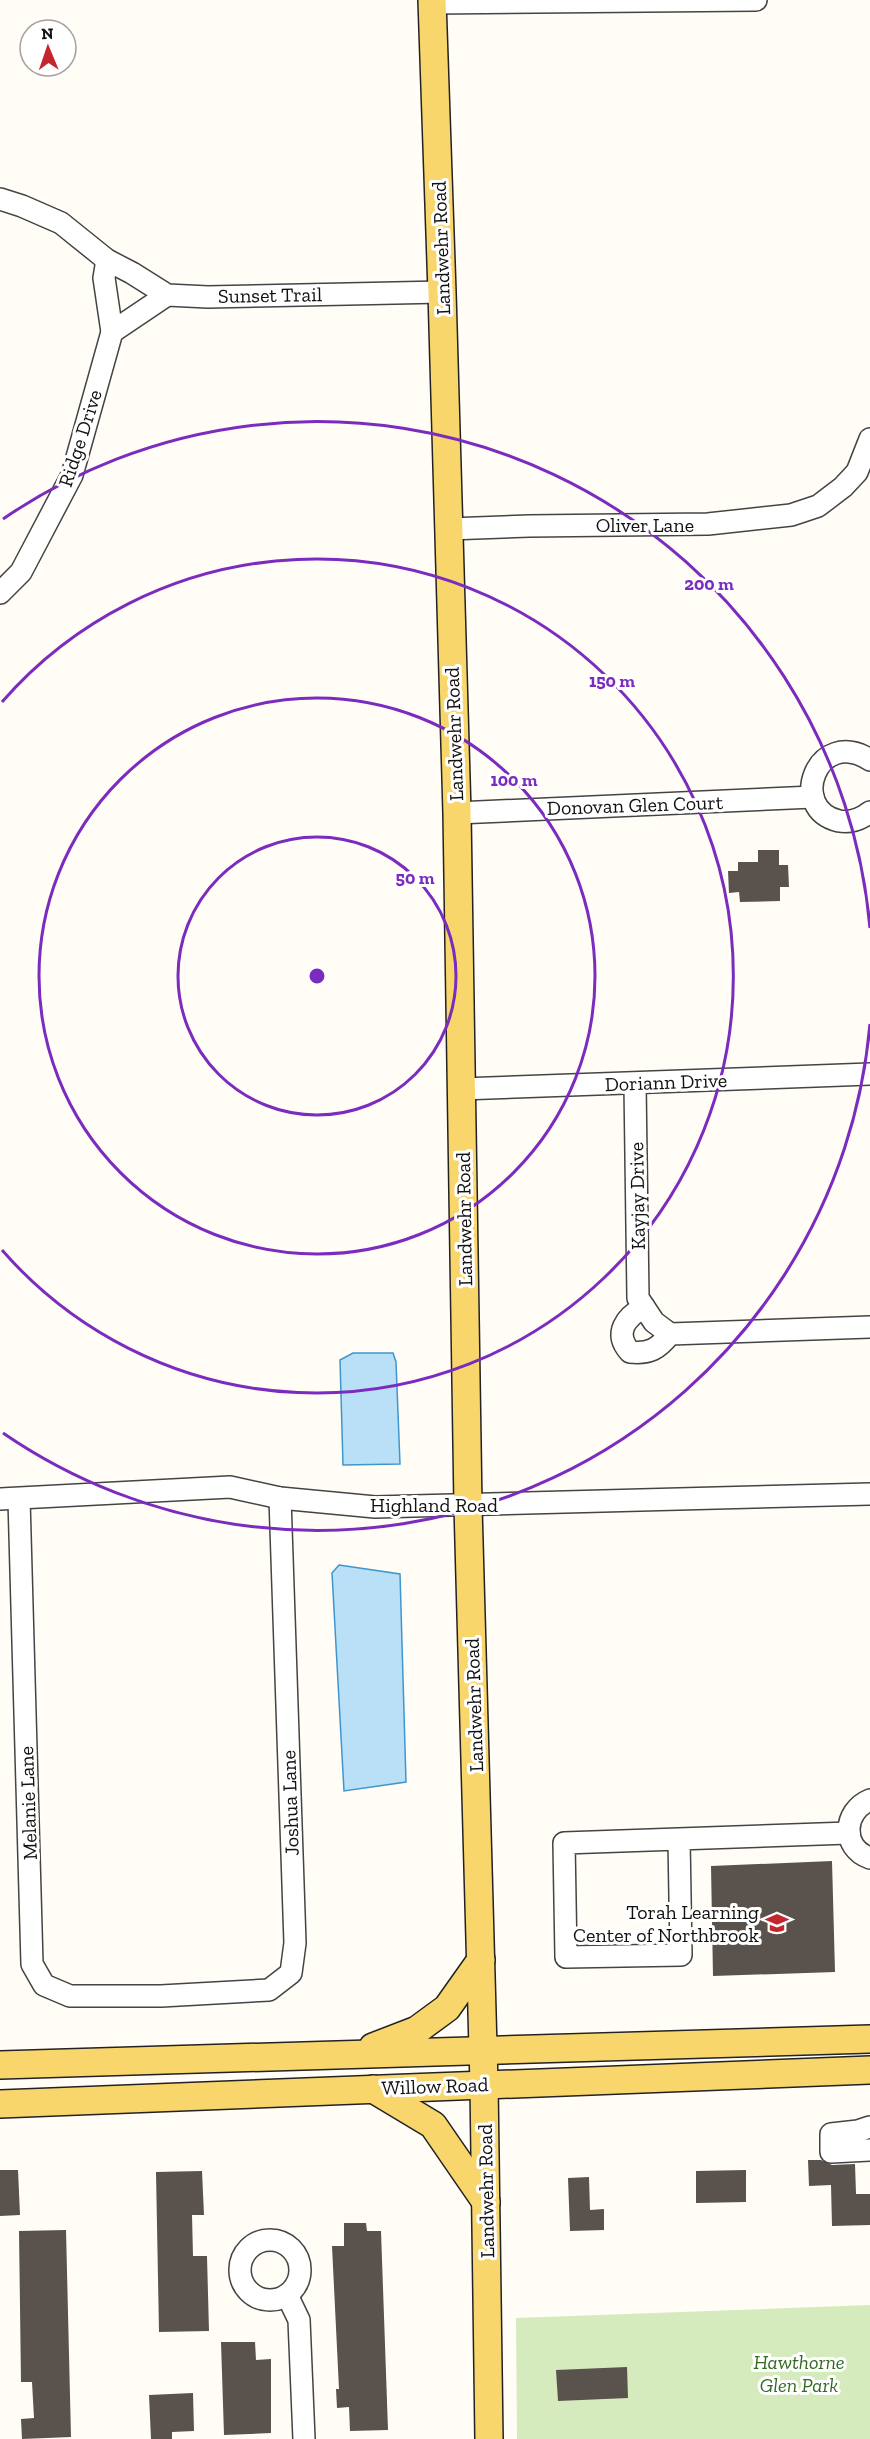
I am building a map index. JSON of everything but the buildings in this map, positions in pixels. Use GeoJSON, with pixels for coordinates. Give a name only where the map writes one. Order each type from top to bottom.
{"type":"FeatureCollection","features":[{"type":"Feature","properties":{"kind":"main road","name":"Landwehr Road"},"geometry":{"type":"LineString","coordinates":[[432,2],[456,813],[468,1506],[484,2084],[489,2439]]}},
{"type":"Feature","properties":{"kind":"main road"},"geometry":{"type":"LineString","coordinates":[[349,2055],[417,2030],[447,2008],[481,1960]]}},
{"type":"Feature","properties":{"kind":"main road","name":"Willow Road"},"geometry":{"type":"LineString","coordinates":[[0,2065],[870,2039]]}},
{"type":"Feature","properties":{"kind":"main road","name":"Willow Road"},"geometry":{"type":"LineString","coordinates":[[0,2104],[870,2070]]}},
{"type":"Feature","properties":{"kind":"main road"},"geometry":{"type":"LineString","coordinates":[[373,2089],[433,2125],[486,2202]]}},
{"type":"Feature","properties":{"kind":"street"},"geometry":{"type":"LineString","coordinates":[[432,2],[756,0]]}},
{"type":"Feature","properties":{"kind":"street","name":"Sunset Trail"},"geometry":{"type":"LineString","coordinates":[[0,199],[61,223],[107,260],[167,295],[208,297],[442,292]]}},
{"type":"Feature","properties":{"kind":"street"},"geometry":{"type":"LineString","coordinates":[[107,260],[104,278],[112,332],[167,295]]}},
{"type":"Feature","properties":{"kind":"street","name":"Ridge Drive"},"geometry":{"type":"LineString","coordinates":[[0,593],[21,572],[72,475],[112,332]]}},
{"type":"Feature","properties":{"kind":"street","name":"Oliver Lane"},"geometry":{"type":"LineString","coordinates":[[449,529],[708,524],[791,515],[818,506],[857,472],[870,439]]}},
{"type":"Feature","properties":{"kind":"street"},"geometry":{"type":"LineString","coordinates":[[870,760],[860,754],[849,752],[827,757],[813,774],[811,786],[813,797],[825,814],[834,819],[844,822],[855,820],[870,812]]}},
{"type":"Feature","properties":{"kind":"street","name":"Donovan Glen Court"},"geometry":{"type":"LineString","coordinates":[[456,813],[813,797]]}},
{"type":"Feature","properties":{"kind":"street","name":"Doriann Drive"},"geometry":{"type":"LineString","coordinates":[[461,1089],[870,1074]]}},
{"type":"Feature","properties":{"kind":"street","name":"Kayjay Drive"},"geometry":{"type":"LineString","coordinates":[[635,1084],[638,1298],[654,1322],[670,1334]]}},
{"type":"Feature","properties":{"kind":"street"},"geometry":{"type":"LineString","coordinates":[[644,1307],[630,1315],[622,1335],[630,1352],[652,1352],[670,1334],[870,1327]]}},
{"type":"Feature","properties":{"kind":"street","name":"Highland Road"},"geometry":{"type":"LineString","coordinates":[[10,1499],[230,1487],[280,1498],[375,1507],[870,1494]]}},
{"type":"Feature","properties":{"kind":"street","name":"Joshua Lane"},"geometry":{"type":"LineString","coordinates":[[161,1996],[269,1990],[291,1973],[295,1943],[280,1498]]}},
{"type":"Feature","properties":{"kind":"street","name":"Melanie Lane"},"geometry":{"type":"LineString","coordinates":[[10,1499],[32,1964],[44,1985],[70,1996],[161,1996]]}},
{"type":"Feature","properties":{"kind":"street"},"geometry":{"type":"LineString","coordinates":[[870,1800],[856,1808],[851,1816],[849,1833],[858,1851],[870,1858]]}},
{"type":"Feature","properties":{"kind":"street"},"geometry":{"type":"LineString","coordinates":[[680,1839],[681,1955],[566,1957],[564,1843],[849,1833]]}},
{"type":"Feature","properties":{"kind":"street"},"geometry":{"type":"LineString","coordinates":[[870,2127],[858,2131],[831,2134],[831,2152],[870,2150]]}},
{"type":"Feature","properties":{"kind":"street"},"geometry":{"type":"LineString","coordinates":[[287,2295],[299,2320],[304,2439]]}},
{"type":"Feature","properties":{"kind":"green space","name":"Hawthorne Glen Park"},"geometry":{"type":"Polygon","coordinates":[[[870,2305],[870,2439],[517,2439],[516,2318],[870,2305]]]}},
{"type":"Feature","properties":{"kind":"water"},"geometry":{"type":"Polygon","coordinates":[[[353,1353],[393,1353],[396,1362],[400,1464],[343,1465],[340,1360],[353,1353]]]}},
{"type":"Feature","properties":{"kind":"water"},"geometry":{"type":"Polygon","coordinates":[[[339,1565],[400,1574],[406,1782],[344,1791],[332,1573],[339,1565]]]}},
{"type":"Feature","properties":{"kind":"place","name":"Torah Learning Center of Northbrook"},"geometry":{"type":"Point","coordinates":[777,1923]}}]}
